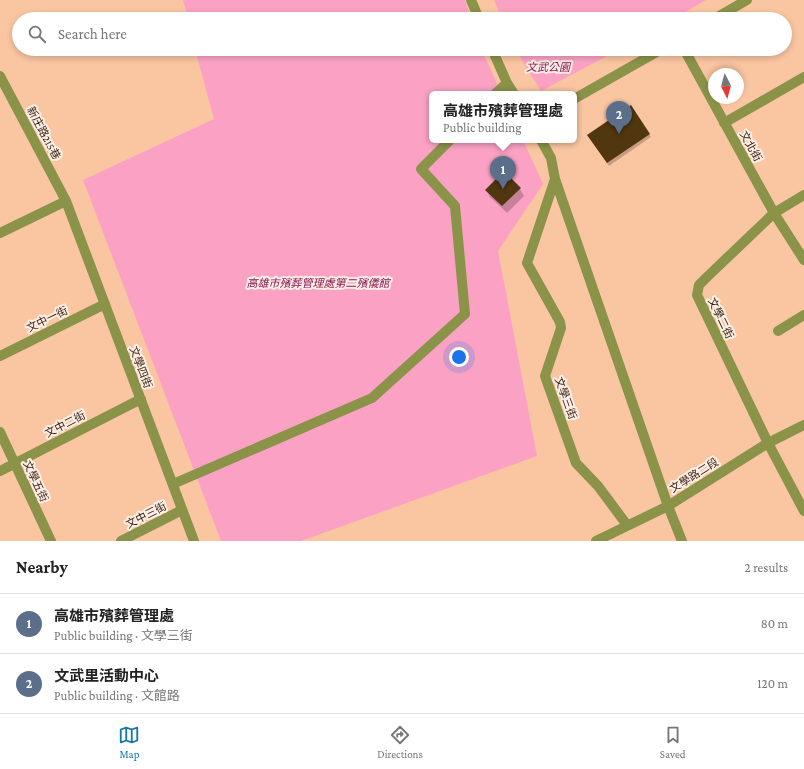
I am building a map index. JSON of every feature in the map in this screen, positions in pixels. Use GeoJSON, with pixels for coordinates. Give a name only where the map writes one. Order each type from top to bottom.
{"type":"FeatureCollection","features":[{"type":"Feature","properties":{"kind":"street"},"geometry":{"type":"LineString","coordinates":[[471,0],[476,12]]}},
{"type":"Feature","properties":{"kind":"street"},"geometry":{"type":"LineString","coordinates":[[726,12],[747,0]]}},
{"type":"Feature","properties":{"kind":"street"},"geometry":{"type":"LineString","coordinates":[[495,56],[512,91]]}},
{"type":"Feature","properties":{"kind":"street"},"geometry":{"type":"LineString","coordinates":[[577,97],[650,56]]}},
{"type":"Feature","properties":{"kind":"street","name":"文北街"},"geometry":{"type":"LineString","coordinates":[[688,56],[774,214],[804,260]]}},
{"type":"Feature","properties":{"kind":"street","name":"新庄路215巷"},"geometry":{"type":"LineString","coordinates":[[0,76],[66,201]]}},
{"type":"Feature","properties":{"kind":"street"},"geometry":{"type":"LineString","coordinates":[[724,123],[804,77]]}},
{"type":"Feature","properties":{"kind":"street"},"geometry":{"type":"LineString","coordinates":[[498,91],[507,83]]}},
{"type":"Feature","properties":{"kind":"street"},"geometry":{"type":"LineString","coordinates":[[173,484],[372,398],[465,314],[455,206],[421,170],[447,143]]}},
{"type":"Feature","properties":{"kind":"street","name":"文學三街"},"geometry":{"type":"LineString","coordinates":[[543,143],[551,158],[555,179],[668,506],[682,541]]}},
{"type":"Feature","properties":{"kind":"street","name":"文學三街"},"geometry":{"type":"LineString","coordinates":[[555,179],[527,263],[560,322],[561,328],[545,376],[576,463],[598,486],[627,525]]}},
{"type":"Feature","properties":{"kind":"street","name":"文學二街"},"geometry":{"type":"LineString","coordinates":[[804,195],[774,214],[698,285],[697,296],[768,443],[804,511]]}},
{"type":"Feature","properties":{"kind":"street"},"geometry":{"type":"LineString","coordinates":[[0,233],[66,201]]}},
{"type":"Feature","properties":{"kind":"street","name":"文學四街"},"geometry":{"type":"LineString","coordinates":[[66,201],[194,541]]}},
{"type":"Feature","properties":{"kind":"street","name":"文中一街"},"geometry":{"type":"LineString","coordinates":[[0,356],[105,304]]}},
{"type":"Feature","properties":{"kind":"street"},"geometry":{"type":"LineString","coordinates":[[778,331],[804,315]]}},
{"type":"Feature","properties":{"kind":"street","name":"文中二街"},"geometry":{"type":"LineString","coordinates":[[0,471],[141,399]]}},
{"type":"Feature","properties":{"kind":"street","name":"文學路二段"},"geometry":{"type":"LineString","coordinates":[[596,541],[668,506],[768,443],[804,425]]}},
{"type":"Feature","properties":{"kind":"street","name":"文學五街"},"geometry":{"type":"LineString","coordinates":[[0,432],[51,541]]}},
{"type":"Feature","properties":{"kind":"street","name":"文中三街"},"geometry":{"type":"LineString","coordinates":[[121,541],[182,510]]}},
{"type":"Feature","properties":{"kind":"green space"},"geometry":{"type":"Polygon","coordinates":[[[183,0],[465,0],[469,12],[186,12],[183,0]]]}},
{"type":"Feature","properties":{"kind":"green space"},"geometry":{"type":"Polygon","coordinates":[[[494,0],[706,0],[685,12],[499,12],[494,0]]]}},
{"type":"Feature","properties":{"kind":"green space","name":"高雄市殯葬管理處第二殯儀館"},"geometry":{"type":"Polygon","coordinates":[[[197,56],[484,56],[501,91],[429,91],[429,143],[524,143],[543,184],[498,251],[537,456],[301,541],[221,541],[83,180],[214,119],[197,56]]]}},
{"type":"Feature","properties":{"kind":"green space","name":"文武公園"},"geometry":{"type":"Polygon","coordinates":[[[519,56],[607,56],[541,91],[519,56]]]}},
{"type":"Feature","properties":{"kind":"building"},"geometry":{"type":"Polygon","coordinates":[[[631,105],[650,134],[607,163],[587,135],[631,105]]]}},
{"type":"Feature","properties":{"kind":"building"},"geometry":{"type":"Polygon","coordinates":[[[504,171],[521,188],[502,206],[485,190],[504,171]]]}},
{"type":"Feature","properties":{"kind":"place","name":"文武里活動中心"},"geometry":{"type":"Point","coordinates":[619,134]}},
{"type":"Feature","properties":{"kind":"place","name":"高雄市殯葬管理處"},"geometry":{"type":"Point","coordinates":[503,189]}}]}
